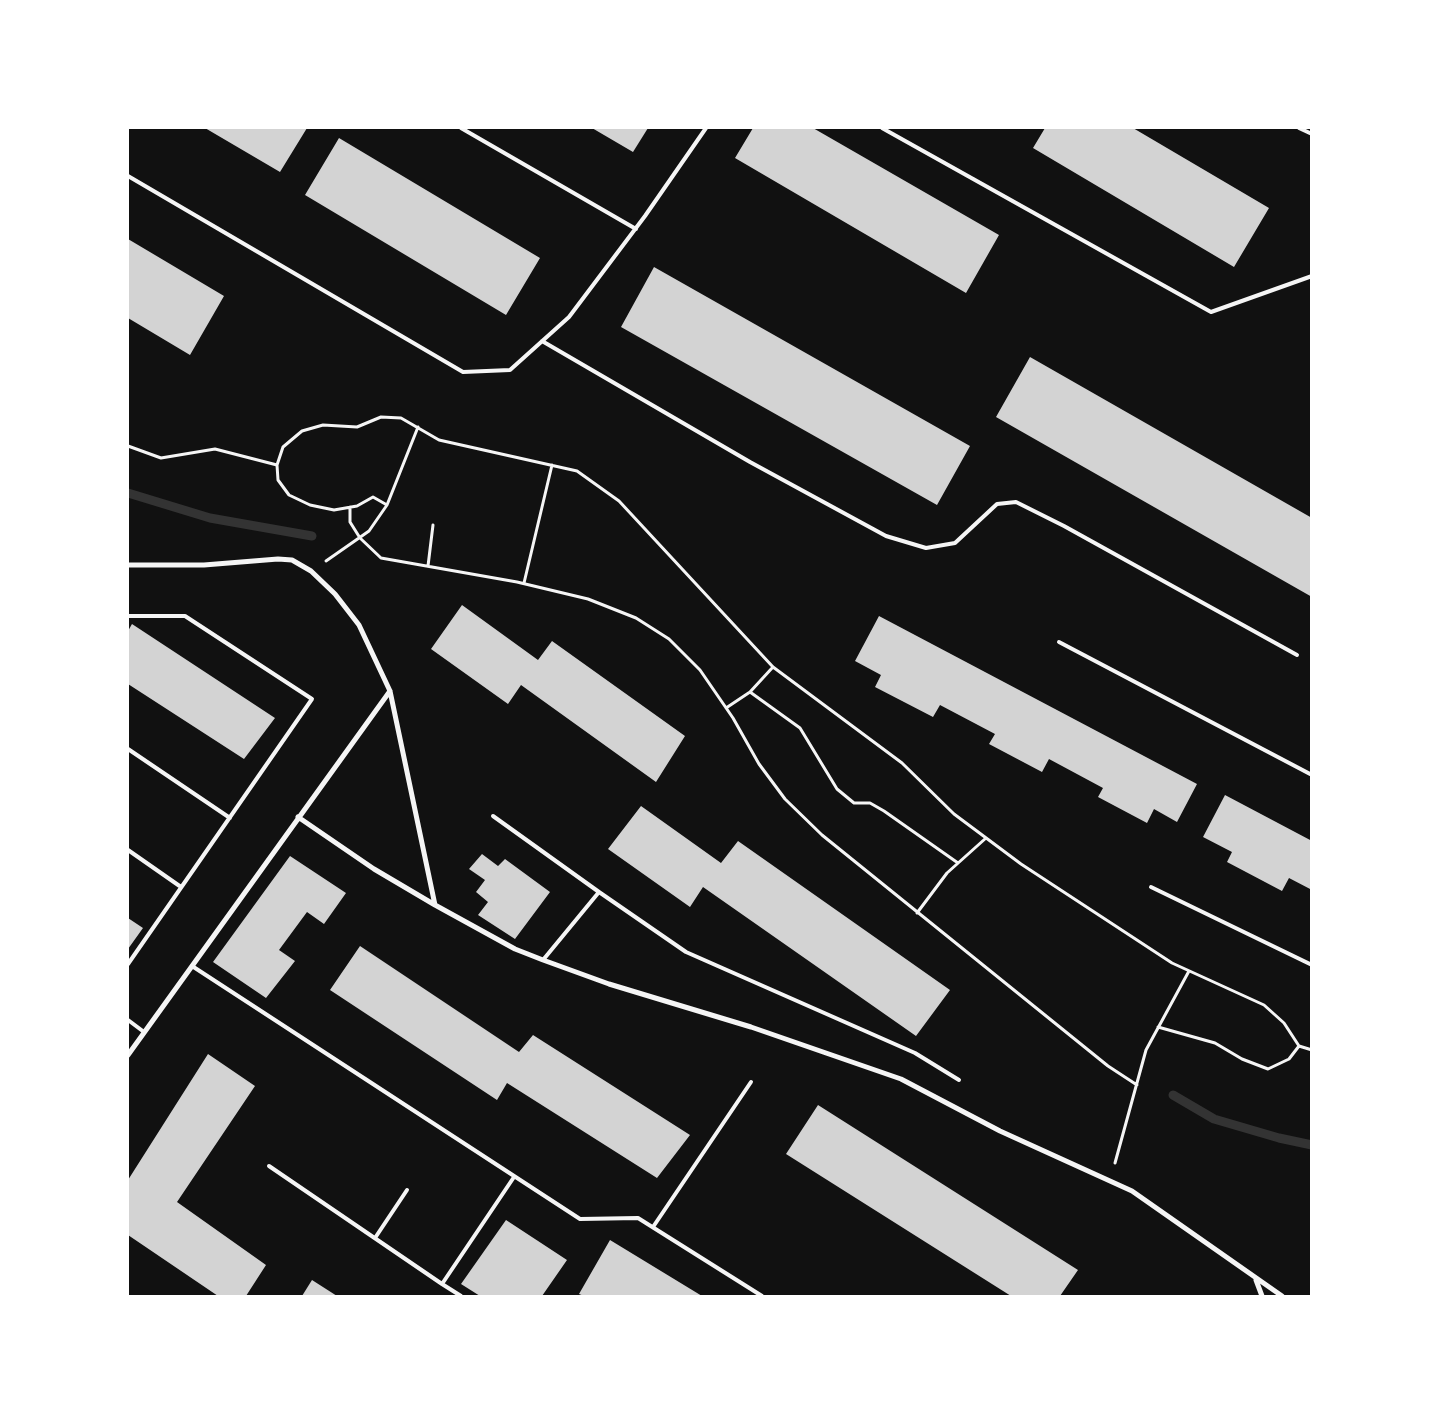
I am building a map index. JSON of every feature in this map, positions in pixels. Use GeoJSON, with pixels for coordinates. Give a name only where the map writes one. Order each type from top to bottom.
{"type":"FeatureCollection","features":[{"type":"Feature","properties":{"kind":"street"},"geometry":{"type":"LineString","coordinates":[[128,565],[204,565],[278,559],[292,560],[311,571],[335,594],[359,625],[390,691],[435,905]]}},
{"type":"Feature","properties":{"kind":"street"},"geometry":{"type":"LineString","coordinates":[[128,1055],[390,691]]}},
{"type":"Feature","properties":{"kind":"street"},"geometry":{"type":"LineString","coordinates":[[298,817],[374,869],[515,949],[609,984],[751,1027],[901,1079],[1000,1131],[1132,1191],[1282,1296]]}},
{"type":"Feature","properties":{"kind":"street"},"geometry":{"type":"LineString","coordinates":[[1256,1279],[1262,1296]]}},
{"type":"Feature","properties":{"kind":"lane"},"geometry":{"type":"LineString","coordinates":[[461,128],[636,229]]}},
{"type":"Feature","properties":{"kind":"lane"},"geometry":{"type":"LineString","coordinates":[[128,176],[463,372],[510,370],[569,317],[636,229],[706,128]]}},
{"type":"Feature","properties":{"kind":"lane"},"geometry":{"type":"LineString","coordinates":[[882,128],[1211,312],[1312,276]]}},
{"type":"Feature","properties":{"kind":"lane"},"geometry":{"type":"LineString","coordinates":[[1299,128],[1312,134]]}},
{"type":"Feature","properties":{"kind":"lane"},"geometry":{"type":"LineString","coordinates":[[542,340],[750,462],[886,536],[926,548],[955,544],[997,504],[1016,502],[1064,526],[1297,655]]}},
{"type":"Feature","properties":{"kind":"lane"},"geometry":{"type":"LineString","coordinates":[[128,616],[185,616],[312,699],[128,964]]}},
{"type":"Feature","properties":{"kind":"lane"},"geometry":{"type":"LineString","coordinates":[[1059,642],[1312,775]]}},
{"type":"Feature","properties":{"kind":"lane"},"geometry":{"type":"LineString","coordinates":[[128,749],[230,818]]}},
{"type":"Feature","properties":{"kind":"lane"},"geometry":{"type":"LineString","coordinates":[[494,816],[686,952],[915,1053],[959,1080]]}},
{"type":"Feature","properties":{"kind":"lane"},"geometry":{"type":"LineString","coordinates":[[128,850],[181,887]]}},
{"type":"Feature","properties":{"kind":"lane"},"geometry":{"type":"LineString","coordinates":[[1151,887],[1312,965]]}},
{"type":"Feature","properties":{"kind":"lane"},"geometry":{"type":"LineString","coordinates":[[543,960],[599,892]]}},
{"type":"Feature","properties":{"kind":"lane"},"geometry":{"type":"LineString","coordinates":[[192,966],[580,1219],[638,1218],[762,1296]]}},
{"type":"Feature","properties":{"kind":"lane"},"geometry":{"type":"LineString","coordinates":[[128,1020],[144,1032]]}},
{"type":"Feature","properties":{"kind":"lane"},"geometry":{"type":"LineString","coordinates":[[653,1227],[751,1082]]}},
{"type":"Feature","properties":{"kind":"lane"},"geometry":{"type":"LineString","coordinates":[[269,1166],[461,1296]]}},
{"type":"Feature","properties":{"kind":"lane"},"geometry":{"type":"LineString","coordinates":[[442,1284],[514,1177]]}},
{"type":"Feature","properties":{"kind":"lane"},"geometry":{"type":"LineString","coordinates":[[375,1238],[407,1190]]}},
{"type":"Feature","properties":{"kind":"path"},"geometry":{"type":"LineString","coordinates":[[387,505],[373,497],[357,506],[334,510],[310,505],[289,495],[278,480],[277,465],[283,447],[302,431],[323,425],[357,427],[381,417],[401,418],[439,440],[577,471],[619,501],[773,667],[902,763],[954,814],[986,838],[1172,963],[1264,1005],[1284,1023],[1299,1046],[1312,1050]]}},
{"type":"Feature","properties":{"kind":"path"},"geometry":{"type":"LineString","coordinates":[[311,571],[369,531],[387,505],[418,427]]}},
{"type":"Feature","properties":{"kind":"path"},"geometry":{"type":"LineString","coordinates":[[128,446],[161,458],[215,448],[277,465]]}},
{"type":"Feature","properties":{"kind":"path"},"geometry":{"type":"LineString","coordinates":[[524,583],[552,465]]}},
{"type":"Feature","properties":{"kind":"path"},"geometry":{"type":"LineString","coordinates":[[350,507],[350,522],[360,538],[381,558],[524,583],[588,599],[644,624],[669,639],[700,670],[726,708],[759,764],[785,799],[822,835],[1108,1066],[1137,1085]]}},
{"type":"Feature","properties":{"kind":"path"},"geometry":{"type":"LineString","coordinates":[[428,566],[433,525]]}},
{"type":"Feature","properties":{"kind":"path"},"geometry":{"type":"LineString","coordinates":[[726,708],[750,692],[773,667]]}},
{"type":"Feature","properties":{"kind":"path"},"geometry":{"type":"LineString","coordinates":[[750,692],[800,728],[837,789],[854,803],[870,803],[884,811],[958,863]]}},
{"type":"Feature","properties":{"kind":"path"},"geometry":{"type":"LineString","coordinates":[[917,913],[947,873],[986,838]]}},
{"type":"Feature","properties":{"kind":"path"},"geometry":{"type":"LineString","coordinates":[[1110,1181],[1146,1050],[1189,971]]}},
{"type":"Feature","properties":{"kind":"path"},"geometry":{"type":"LineString","coordinates":[[1158,1027],[1215,1043],[1242,1059],[1268,1069],[1289,1060],[1299,1046]]}},
{"type":"Feature","properties":{"kind":"building"},"geometry":{"type":"Polygon","coordinates":[[[205,128],[307,128],[280,172],[205,128]]]}},
{"type":"Feature","properties":{"kind":"building"},"geometry":{"type":"Polygon","coordinates":[[[592,128],[648,128],[633,152],[592,128]]]}},
{"type":"Feature","properties":{"kind":"building"},"geometry":{"type":"Polygon","coordinates":[[[753,128],[813,128],[999,235],[966,293],[735,158],[753,128]]]}},
{"type":"Feature","properties":{"kind":"building"},"geometry":{"type":"Polygon","coordinates":[[[1045,128],[1133,128],[1269,208],[1234,267],[1033,148],[1045,128]]]}},
{"type":"Feature","properties":{"kind":"building"},"geometry":{"type":"Polygon","coordinates":[[[339,138],[540,258],[506,315],[305,195],[339,138]]]}},
{"type":"Feature","properties":{"kind":"building"},"geometry":{"type":"Polygon","coordinates":[[[128,239],[224,296],[190,355],[128,318],[128,239]]]}},
{"type":"Feature","properties":{"kind":"building"},"geometry":{"type":"Polygon","coordinates":[[[654,267],[970,446],[937,505],[621,327],[654,267]]]}},
{"type":"Feature","properties":{"kind":"building"},"geometry":{"type":"Polygon","coordinates":[[[1030,357],[1312,518],[1312,597],[996,417],[1030,357]]]}},
{"type":"Feature","properties":{"kind":"building"},"geometry":{"type":"Polygon","coordinates":[[[462,605],[538,660],[552,641],[685,736],[656,782],[521,685],[508,704],[431,649],[462,605]]]}},
{"type":"Feature","properties":{"kind":"building"},"geometry":{"type":"Polygon","coordinates":[[[879,616],[1197,784],[1177,822],[1154,809],[1147,823],[1098,797],[1103,788],[1049,759],[1042,772],[989,744],[995,734],[940,705],[933,717],[875,687],[881,675],[855,661],[879,616]]]}},
{"type":"Feature","properties":{"kind":"building"},"geometry":{"type":"Polygon","coordinates":[[[132,624],[275,718],[244,759],[128,684],[128,631],[132,624]]]}},
{"type":"Feature","properties":{"kind":"building"},"geometry":{"type":"Polygon","coordinates":[[[1225,795],[1312,841],[1312,890],[1289,878],[1282,891],[1227,862],[1232,852],[1203,837],[1225,795]]]}},
{"type":"Feature","properties":{"kind":"building"},"geometry":{"type":"Polygon","coordinates":[[[641,806],[721,863],[738,841],[950,990],[916,1036],[703,887],[690,907],[608,849],[641,806]]]}},
{"type":"Feature","properties":{"kind":"building"},"geometry":{"type":"Polygon","coordinates":[[[482,854],[498,866],[505,859],[550,892],[515,939],[478,915],[488,902],[476,892],[485,880],[469,869],[482,854]]]}},
{"type":"Feature","properties":{"kind":"building"},"geometry":{"type":"Polygon","coordinates":[[[290,856],[346,893],[324,924],[307,912],[279,950],[295,961],[266,998],[213,962],[290,856]]]}},
{"type":"Feature","properties":{"kind":"building"},"geometry":{"type":"Polygon","coordinates":[[[128,918],[143,928],[128,949],[128,918]]]}},
{"type":"Feature","properties":{"kind":"building"},"geometry":{"type":"Polygon","coordinates":[[[360,946],[519,1052],[533,1035],[690,1135],[657,1178],[507,1083],[497,1100],[330,990],[360,946]]]}},
{"type":"Feature","properties":{"kind":"building"},"geometry":{"type":"Polygon","coordinates":[[[208,1054],[255,1086],[177,1202],[266,1265],[246,1296],[218,1296],[128,1235],[128,1180],[208,1054]]]}},
{"type":"Feature","properties":{"kind":"building"},"geometry":{"type":"Polygon","coordinates":[[[818,1105],[1078,1270],[1060,1296],[1011,1296],[786,1154],[818,1105]]]}},
{"type":"Feature","properties":{"kind":"building"},"geometry":{"type":"Polygon","coordinates":[[[506,1220],[567,1260],[542,1296],[480,1296],[461,1284],[506,1220]]]}},
{"type":"Feature","properties":{"kind":"building"},"geometry":{"type":"Polygon","coordinates":[[[610,1240],[702,1296],[584,1296],[579,1294],[610,1240]]]}},
{"type":"Feature","properties":{"kind":"building"},"geometry":{"type":"Polygon","coordinates":[[[312,1280],[337,1296],[302,1296],[312,1280]]]}},
{"type":"Feature","properties":{"kind":"waterway"},"geometry":{"type":"LineString","coordinates":[[128,493],[210,518],[312,536]]}},
{"type":"Feature","properties":{"kind":"waterway"},"geometry":{"type":"LineString","coordinates":[[1173,1095],[1214,1119],[1279,1138],[1312,1145]]}}]}
